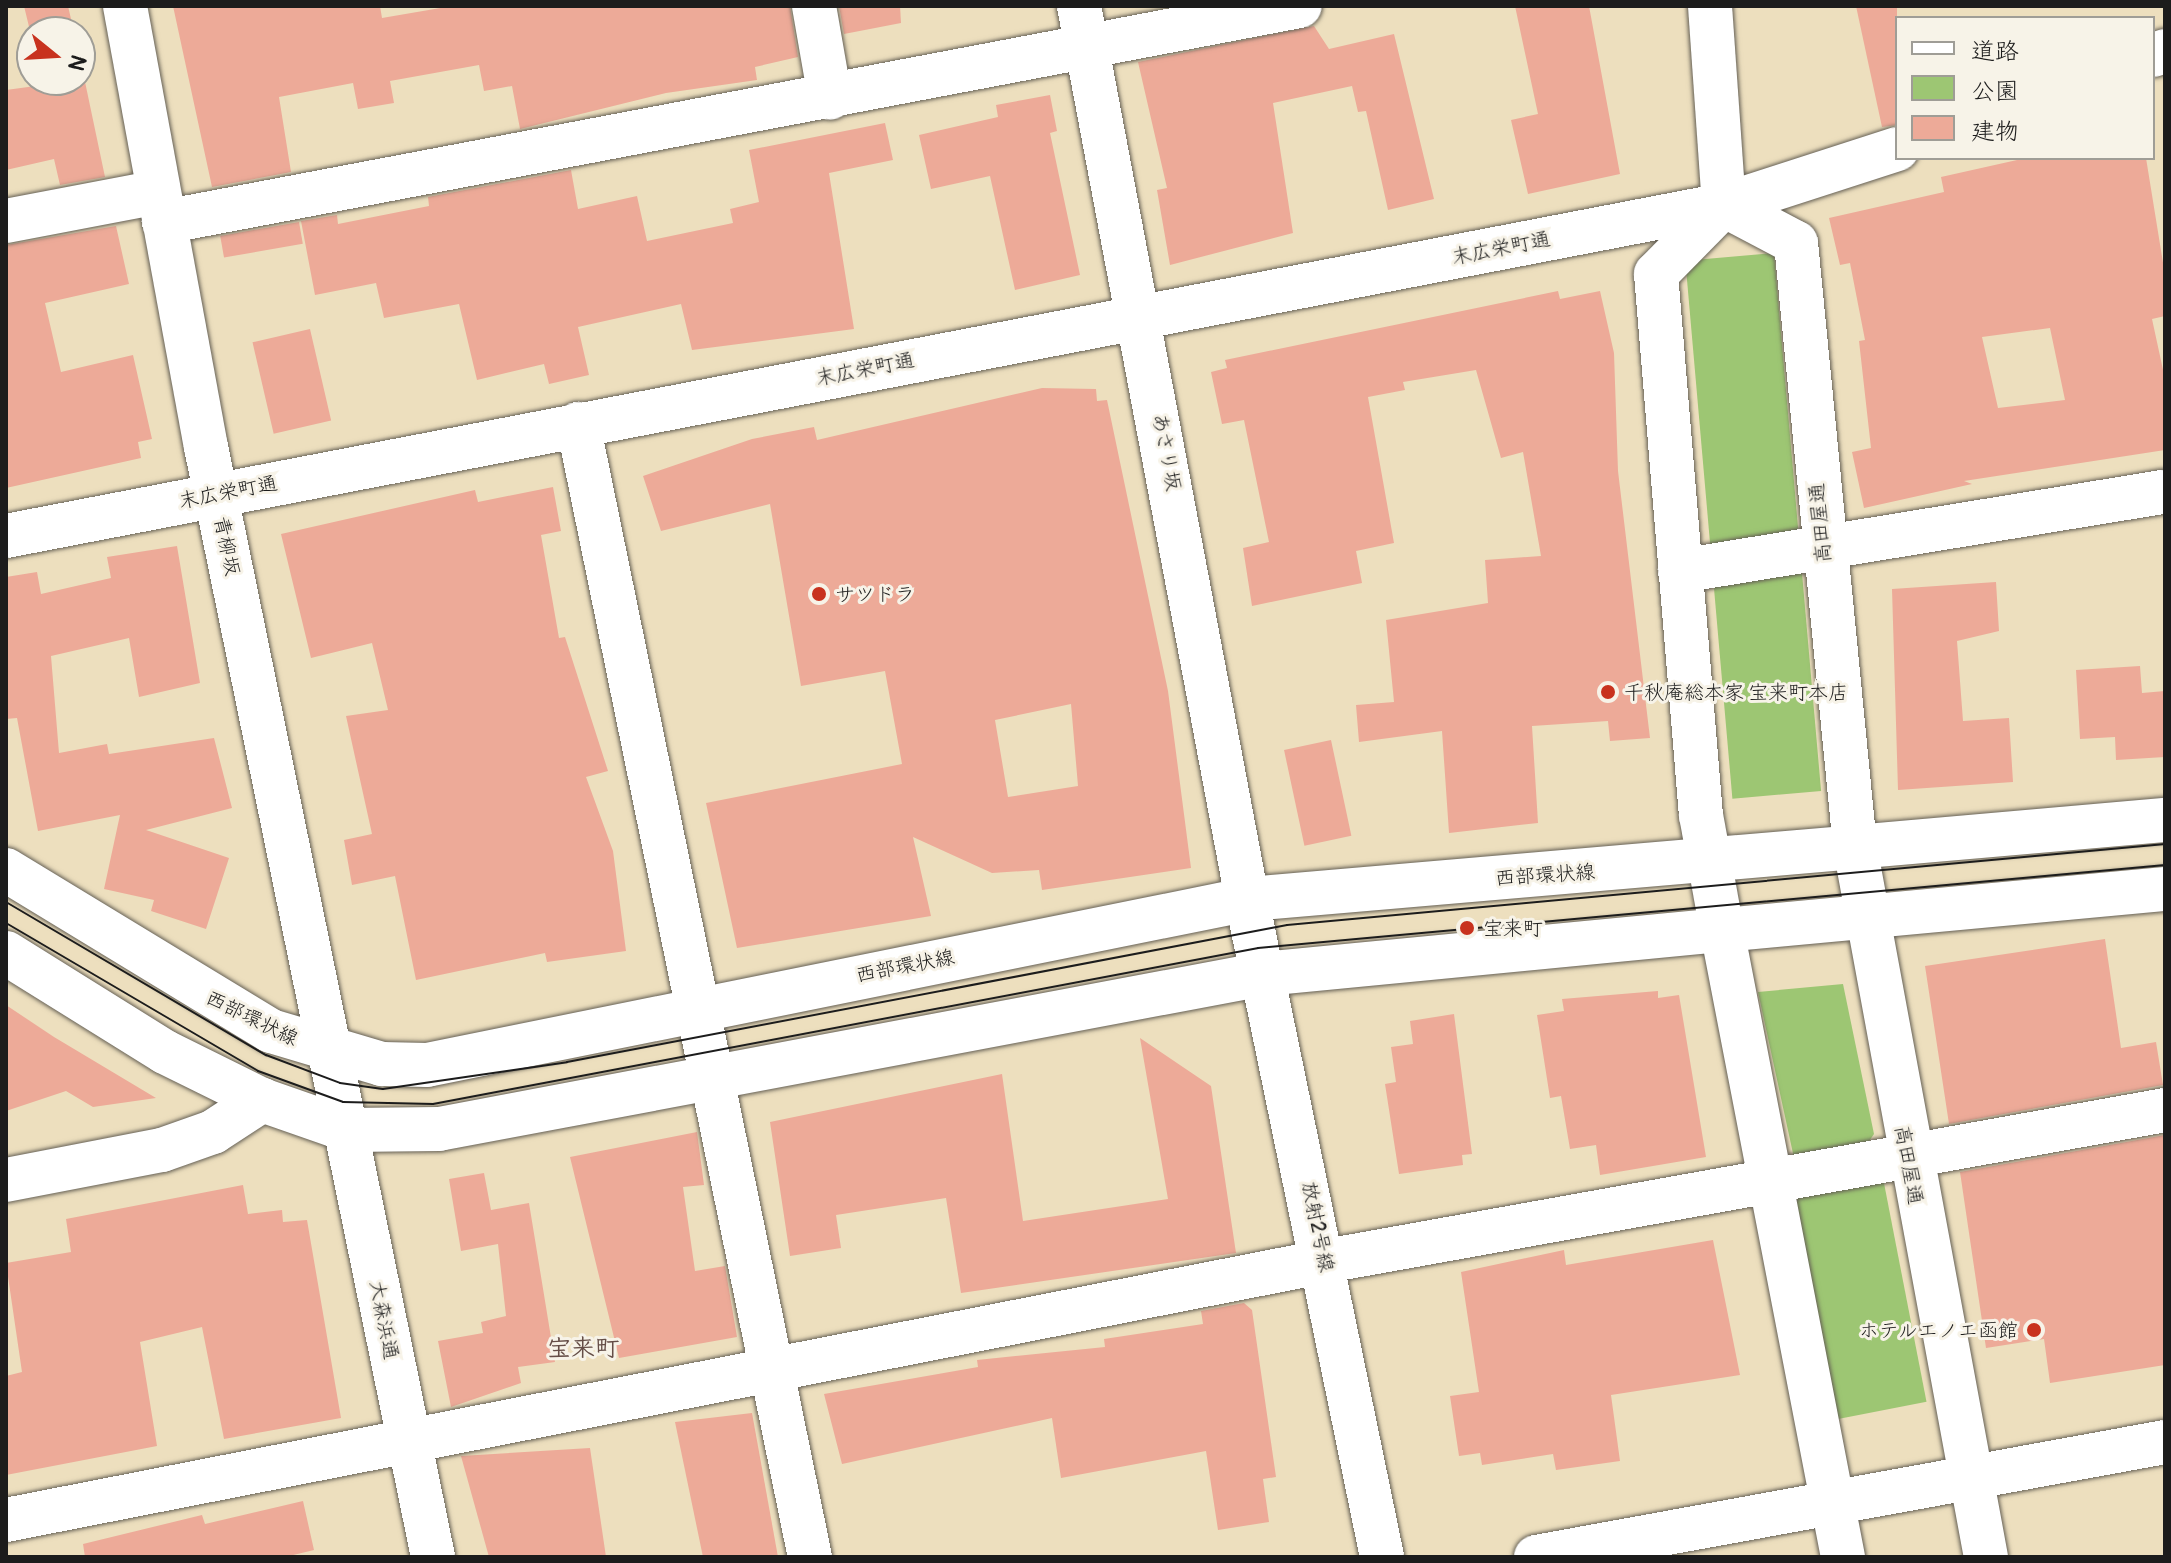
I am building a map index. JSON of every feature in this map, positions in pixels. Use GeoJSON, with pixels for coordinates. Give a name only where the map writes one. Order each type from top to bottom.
{"type":"FeatureCollection","features":[{"type":"Feature","properties":{"kind":"street","name":"青柳坂"},"geometry":{"type":"LineString","coordinates":[[125,6],[216,494],[337,1068]]}},
{"type":"Feature","properties":{"kind":"street"},"geometry":{"type":"LineString","coordinates":[[814,6],[830,98]]}},
{"type":"Feature","properties":{"kind":"street"},"geometry":{"type":"LineString","coordinates":[[6,221],[161,207],[830,98],[1083,27],[1300,6]]}},
{"type":"Feature","properties":{"kind":"street"},"geometry":{"type":"LineString","coordinates":[[1710,6],[1724,205],[1656,274],[1680,571],[1706,860],[1843,1557]]}},
{"type":"Feature","properties":{"kind":"street","name":"あさり坂"},"geometry":{"type":"LineString","coordinates":[[1083,27],[1141,317],[1249,899]]}},
{"type":"Feature","properties":{"kind":"street","name":"末広栄町通"},"geometry":{"type":"LineString","coordinates":[[6,536],[1724,205],[1895,150]]}},
{"type":"Feature","properties":{"kind":"street","name":"高田屋通"},"geometry":{"type":"LineString","coordinates":[[1724,205],[1796,243],[1822,550],[1865,918],[1907,1155],[1986,1557]]}},
{"type":"Feature","properties":{"kind":"street"},"geometry":{"type":"LineString","coordinates":[[578,424],[693,1007],[716,1079],[810,1557]]}},
{"type":"Feature","properties":{"kind":"street"},"geometry":{"type":"LineString","coordinates":[[1680,571],[2165,492]]}},
{"type":"Feature","properties":{"kind":"street","name":"西部環状線"},"geometry":{"type":"LineString","coordinates":[[6,870],[202,993],[337,1068],[427,1065],[693,1007],[1249,899],[2165,820]]}},
{"type":"Feature","properties":{"kind":"street"},"geometry":{"type":"LineString","coordinates":[[6,953],[165,1052],[262,1100],[348,1130],[439,1129],[1263,974],[2165,889]]}},
{"type":"Feature","properties":{"kind":"street","name":"放射2号線"},"geometry":{"type":"LineString","coordinates":[[1249,899],[1326,1261],[1382,1557]]}},
{"type":"Feature","properties":{"kind":"street","name":"大森浜通"},"geometry":{"type":"LineString","coordinates":[[337,1068],[433,1557]]}},
{"type":"Feature","properties":{"kind":"street"},"geometry":{"type":"LineString","coordinates":[[6,1180],[162,1150],[213,1132],[262,1100]]}},
{"type":"Feature","properties":{"kind":"street"},"geometry":{"type":"LineString","coordinates":[[6,1520],[775,1372],[1326,1261],[2165,1110]]}},
{"type":"Feature","properties":{"kind":"street"},"geometry":{"type":"LineString","coordinates":[[1536,1557],[1834,1506],[2165,1442]]}},
{"type":"Feature","properties":{"kind":"green space"},"geometry":{"type":"Polygon","coordinates":[[[1774,253],[1821,791],[1732,799],[1685,261],[1774,253]]]}},
{"type":"Feature","properties":{"kind":"green space"},"geometry":{"type":"Polygon","coordinates":[[[1843,984],[1874,1134],[1865,1147],[1794,1158],[1758,992],[1843,984]]]}},
{"type":"Feature","properties":{"kind":"green space"},"geometry":{"type":"Polygon","coordinates":[[[1883,1178],[1927,1402],[1838,1419],[1795,1195],[1883,1178]]]}},
{"type":"Feature","properties":{"kind":"building"},"geometry":{"type":"Polygon","coordinates":[[[24,6],[68,6],[70,16],[26,16],[24,6]]]}},
{"type":"Feature","properties":{"kind":"building"},"geometry":{"type":"Polygon","coordinates":[[[173,6],[380,6],[382,18],[452,6],[790,6],[798,57],[755,67],[757,80],[666,93],[520,129],[512,86],[484,91],[479,65],[390,81],[394,103],[358,109],[353,83],[279,97],[291,172],[212,187],[173,6]]]}},
{"type":"Feature","properties":{"kind":"building"},"geometry":{"type":"Polygon","coordinates":[[[839,6],[900,6],[901,23],[844,34],[839,6]]]}},
{"type":"Feature","properties":{"kind":"building"},"geometry":{"type":"Polygon","coordinates":[[[1515,6],[1589,6],[1620,174],[1528,194],[1511,120],[1538,114],[1515,6]]]}},
{"type":"Feature","properties":{"kind":"building"},"geometry":{"type":"Polygon","coordinates":[[[1856,6],[1897,6],[1895,125],[1882,127],[1856,6]]]}},
{"type":"Feature","properties":{"kind":"building"},"geometry":{"type":"Polygon","coordinates":[[[1314,26],[1329,49],[1394,34],[1434,199],[1388,210],[1366,111],[1358,112],[1352,86],[1273,103],[1293,233],[1170,265],[1157,190],[1167,188],[1138,62],[1314,26]]]}},
{"type":"Feature","properties":{"kind":"building"},"geometry":{"type":"Polygon","coordinates":[[[16,89],[16,96],[88,96],[105,177],[60,185],[54,159],[6,170],[6,90],[16,89]]]}},
{"type":"Feature","properties":{"kind":"building"},"geometry":{"type":"Polygon","coordinates":[[[1050,95],[1057,131],[1050,133],[1080,275],[1015,290],[990,176],[931,189],[919,135],[998,117],[996,105],[1050,95]]]}},
{"type":"Feature","properties":{"kind":"building"},"geometry":{"type":"Polygon","coordinates":[[[885,123],[893,160],[829,173],[854,329],[692,350],[681,304],[578,327],[589,375],[549,384],[544,364],[477,380],[459,304],[384,318],[376,283],[315,295],[301,221],[337,215],[338,224],[429,206],[428,197],[571,170],[578,209],[637,196],[647,241],[733,223],[730,209],[759,202],[749,150],[885,123]]]}},
{"type":"Feature","properties":{"kind":"building"},"geometry":{"type":"Polygon","coordinates":[[[2017,160],[2146,160],[2165,275],[2165,316],[2152,319],[2165,379],[2165,450],[1964,481],[1972,484],[1864,508],[1852,452],[1871,448],[1859,341],[1865,340],[1850,263],[1840,265],[1829,218],[1944,192],[1941,177],[2017,160]],[[2050,328],[1982,337],[1998,408],[2065,400],[2050,328]]]}},
{"type":"Feature","properties":{"kind":"building"},"geometry":{"type":"Polygon","coordinates":[[[299,222],[303,244],[224,258],[220,236],[299,222]]]}},
{"type":"Feature","properties":{"kind":"building"},"geometry":{"type":"Polygon","coordinates":[[[116,226],[129,284],[45,303],[61,372],[133,355],[152,439],[138,442],[141,458],[6,488],[6,245],[116,226]]]}},
{"type":"Feature","properties":{"kind":"building"},"geometry":{"type":"Polygon","coordinates":[[[1558,291],[1560,299],[1600,291],[1614,353],[1618,471],[1650,738],[1610,741],[1608,721],[1532,726],[1538,823],[1449,833],[1442,731],[1359,742],[1356,705],[1394,702],[1386,620],[1488,603],[1485,560],[1541,556],[1523,452],[1501,458],[1476,370],[1403,382],[1405,390],[1368,397],[1394,543],[1356,551],[1362,583],[1252,606],[1243,548],[1269,542],[1244,420],[1222,424],[1211,372],[1227,368],[1225,360],[1558,291]]]}},
{"type":"Feature","properties":{"kind":"building"},"geometry":{"type":"Polygon","coordinates":[[[310,329],[331,421],[274,434],[253,342],[310,329]]]}},
{"type":"Feature","properties":{"kind":"building"},"geometry":{"type":"Polygon","coordinates":[[[1042,388],[1096,389],[1097,401],[1107,400],[1168,691],[1191,868],[1042,890],[1039,870],[992,873],[913,837],[931,916],[737,948],[706,803],[902,764],[885,671],[801,686],[770,504],[661,531],[643,476],[752,439],[814,427],[817,440],[1042,388]],[[1071,704],[995,720],[1008,797],[1078,786],[1071,704]]]}},
{"type":"Feature","properties":{"kind":"building"},"geometry":{"type":"Polygon","coordinates":[[[553,487],[561,531],[541,535],[559,638],[565,637],[608,771],[586,777],[613,851],[626,951],[547,962],[545,953],[416,980],[395,876],[352,885],[344,840],[372,834],[346,716],[388,710],[372,643],[311,658],[281,534],[475,490],[478,502],[553,487]]]}},
{"type":"Feature","properties":{"kind":"building"},"geometry":{"type":"Polygon","coordinates":[[[177,546],[200,683],[139,697],[129,638],[51,656],[59,753],[107,744],[109,754],[214,738],[232,808],[146,830],[229,858],[206,929],[151,911],[154,900],[104,889],[120,815],[38,831],[17,718],[6,719],[6,577],[37,572],[41,594],[111,578],[107,557],[177,546]]]}},
{"type":"Feature","properties":{"kind":"building"},"geometry":{"type":"Polygon","coordinates":[[[1996,582],[1999,631],[1957,641],[1963,721],[2009,718],[2013,782],[1898,790],[1892,589],[1996,582]]]}},
{"type":"Feature","properties":{"kind":"building"},"geometry":{"type":"Polygon","coordinates":[[[2140,666],[2142,693],[2165,691],[2165,757],[2116,760],[2115,737],[2080,739],[2076,670],[2140,666]]]}},
{"type":"Feature","properties":{"kind":"building"},"geometry":{"type":"Polygon","coordinates":[[[1331,740],[1351,836],[1304,846],[1284,750],[1331,740]]]}},
{"type":"Feature","properties":{"kind":"building"},"geometry":{"type":"Polygon","coordinates":[[[2105,939],[2121,1048],[2156,1042],[2163,1085],[1949,1124],[1925,966],[2105,939]]]}},
{"type":"Feature","properties":{"kind":"building"},"geometry":{"type":"Polygon","coordinates":[[[1658,991],[1658,998],[1679,995],[1706,1157],[1600,1175],[1596,1145],[1570,1149],[1561,1096],[1550,1098],[1537,1015],[1564,1011],[1562,999],[1658,991]]]}},
{"type":"Feature","properties":{"kind":"building"},"geometry":{"type":"Polygon","coordinates":[[[6,1005],[156,1098],[93,1107],[66,1091],[6,1111],[6,1005]]]}},
{"type":"Feature","properties":{"kind":"building"},"geometry":{"type":"Polygon","coordinates":[[[1454,1014],[1472,1154],[1462,1155],[1463,1165],[1399,1174],[1385,1084],[1396,1082],[1391,1047],[1413,1044],[1410,1021],[1454,1014]]]}},
{"type":"Feature","properties":{"kind":"building"},"geometry":{"type":"Polygon","coordinates":[[[1140,1038],[1211,1086],[1236,1253],[961,1293],[946,1198],[836,1215],[841,1248],[790,1256],[770,1122],[1002,1074],[1023,1221],[1168,1199],[1140,1038]]]}},
{"type":"Feature","properties":{"kind":"building"},"geometry":{"type":"Polygon","coordinates":[[[697,1132],[704,1185],[683,1187],[695,1271],[725,1266],[737,1337],[619,1358],[570,1157],[697,1132]]]}},
{"type":"Feature","properties":{"kind":"building"},"geometry":{"type":"Polygon","coordinates":[[[2165,1135],[2165,1365],[2050,1383],[2044,1339],[1986,1348],[1960,1172],[2165,1135]]]}},
{"type":"Feature","properties":{"kind":"building"},"geometry":{"type":"Polygon","coordinates":[[[484,1173],[491,1210],[529,1203],[555,1362],[518,1367],[521,1383],[451,1407],[438,1341],[483,1333],[481,1322],[506,1316],[498,1244],[461,1251],[449,1179],[484,1173]]]}},
{"type":"Feature","properties":{"kind":"building"},"geometry":{"type":"Polygon","coordinates":[[[243,1185],[248,1214],[282,1210],[283,1222],[307,1220],[341,1418],[224,1439],[202,1327],[140,1342],[157,1446],[6,1475],[6,1376],[22,1372],[6,1263],[71,1252],[66,1219],[243,1185]]]}},
{"type":"Feature","properties":{"kind":"building"},"geometry":{"type":"Polygon","coordinates":[[[1713,1240],[1740,1375],[1611,1395],[1620,1461],[1556,1470],[1553,1454],[1482,1465],[1480,1453],[1459,1456],[1450,1396],[1479,1392],[1461,1272],[1564,1250],[1566,1265],[1713,1240]]]}},
{"type":"Feature","properties":{"kind":"building"},"geometry":{"type":"Polygon","coordinates":[[[1244,1303],[1252,1310],[1276,1477],[1263,1479],[1269,1522],[1218,1530],[1206,1451],[1061,1478],[1052,1418],[842,1464],[824,1394],[978,1367],[977,1360],[1105,1347],[1104,1339],[1203,1324],[1201,1311],[1244,1303]]]}},
{"type":"Feature","properties":{"kind":"building"},"geometry":{"type":"Polygon","coordinates":[[[752,1413],[778,1557],[703,1557],[675,1422],[752,1413]]]}},
{"type":"Feature","properties":{"kind":"building"},"geometry":{"type":"Polygon","coordinates":[[[590,1448],[606,1557],[489,1557],[461,1456],[590,1448]]]}},
{"type":"Feature","properties":{"kind":"building"},"geometry":{"type":"Polygon","coordinates":[[[303,1501],[314,1550],[285,1557],[85,1557],[83,1544],[202,1515],[205,1524],[303,1501]]]}},
{"type":"Feature","properties":{"kind":"tram line"},"geometry":{"type":"LineString","coordinates":[[6,902],[266,1055],[340,1083],[383,1089],[567,1062],[1287,925],[2165,844]]}},
{"type":"Feature","properties":{"kind":"tram line"},"geometry":{"type":"LineString","coordinates":[[6,923],[258,1071],[343,1102],[433,1104],[1258,948],[2165,865]]}},
{"type":"Feature","properties":{"kind":"place","name":"サツドラ"},"geometry":{"type":"Point","coordinates":[819,594]}},
{"type":"Feature","properties":{"kind":"place","name":"千秋庵総本家 宝来町本店"},"geometry":{"type":"Point","coordinates":[1608,692]}},
{"type":"Feature","properties":{"kind":"place","name":"宝来町"},"geometry":{"type":"Point","coordinates":[1467,928]}},
{"type":"Feature","properties":{"kind":"place","name":"ホテルエノエ函館"},"geometry":{"type":"Point","coordinates":[2034,1330]}},
{"type":"Feature","properties":{"kind":"district","name":"宝来町"},"geometry":{"type":"Point","coordinates":[583,1349]}}]}
